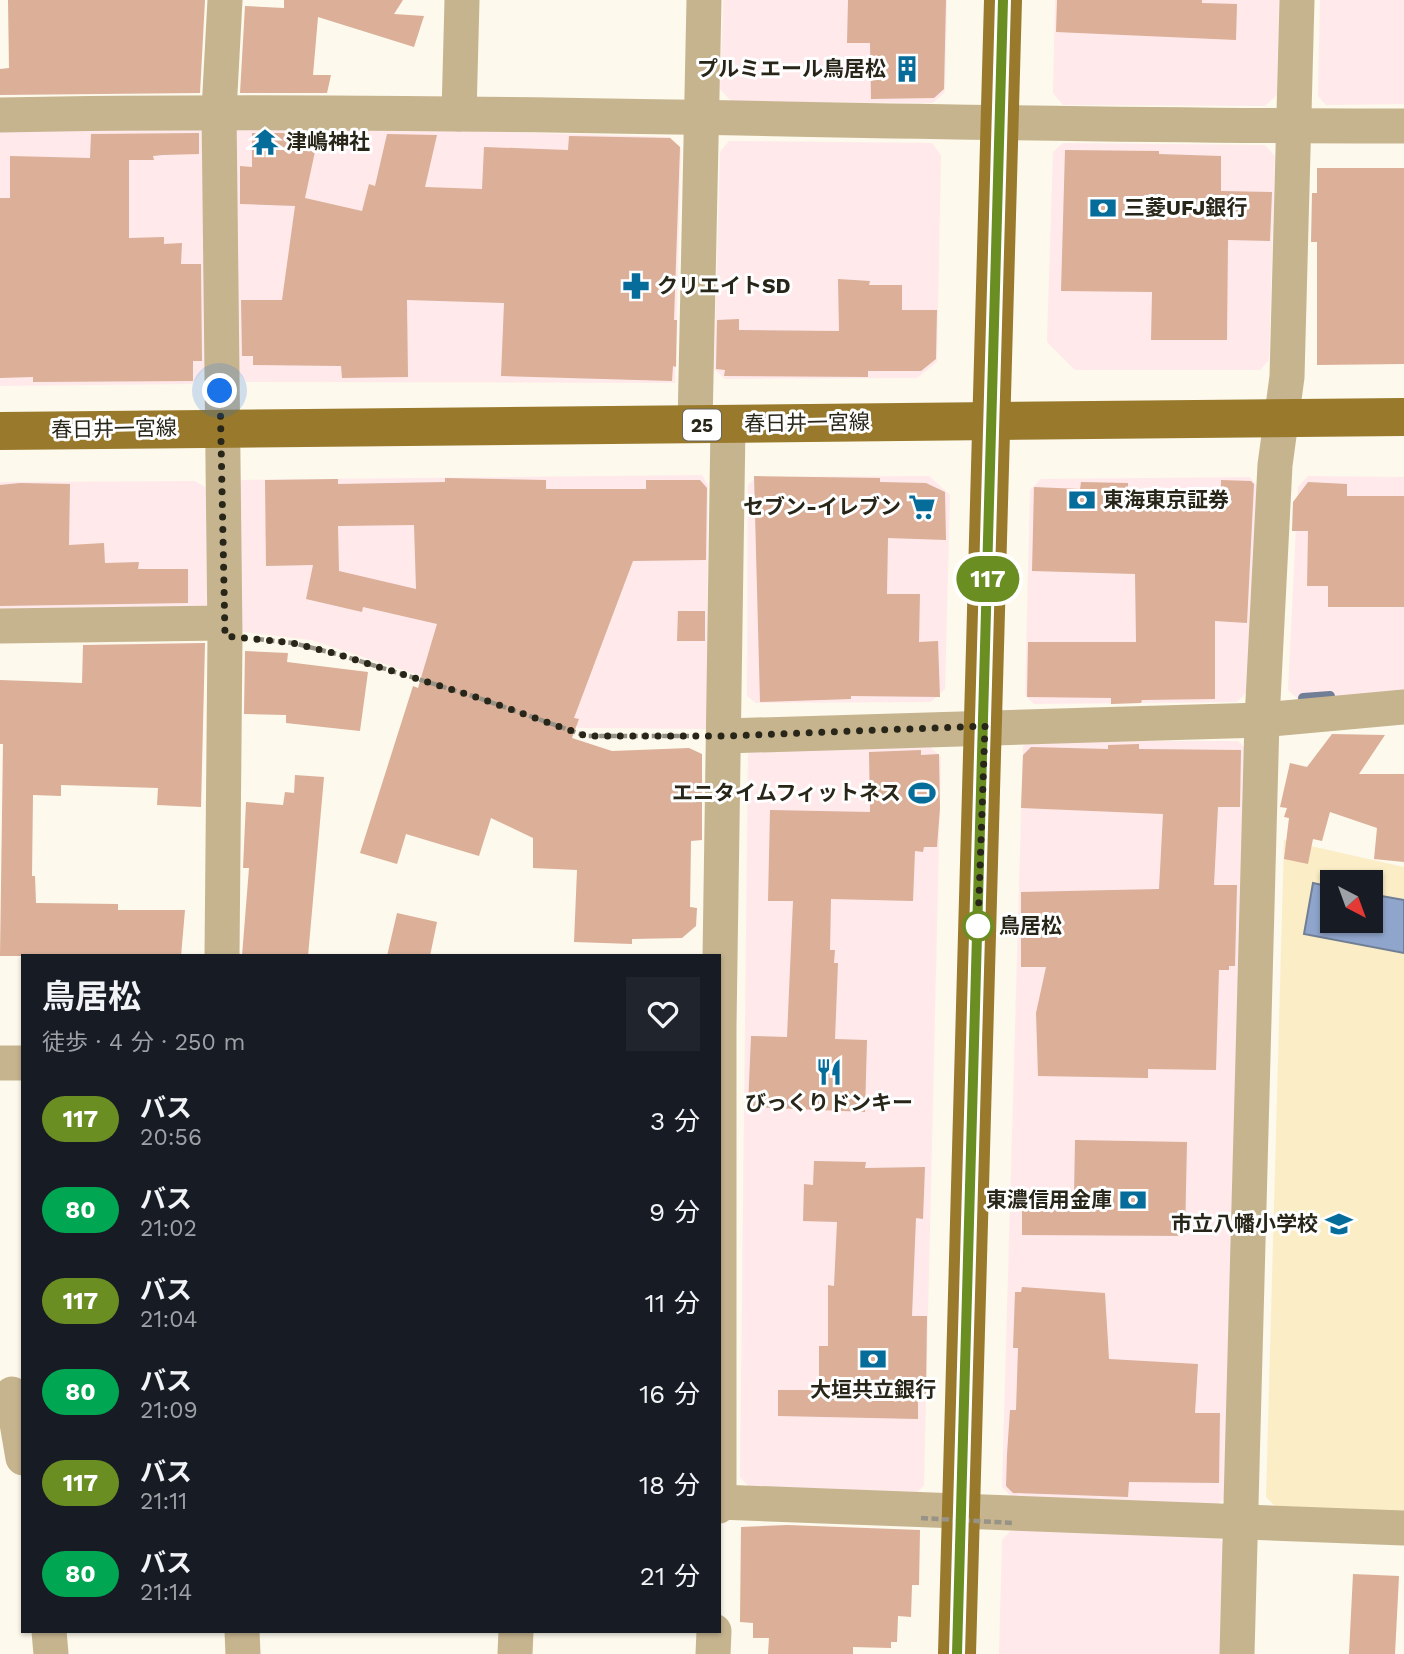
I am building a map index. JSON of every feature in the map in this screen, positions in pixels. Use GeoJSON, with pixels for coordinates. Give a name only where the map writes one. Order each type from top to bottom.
{"type":"FeatureCollection","features":[{"type":"Feature","properties":{"kind":"main road"},"geometry":{"type":"LineString","coordinates":[[957,1654],[985,726],[1003,0]]}},
{"type":"Feature","properties":{"kind":"main road","name":"春日井一宮線"},"geometry":{"type":"LineString","coordinates":[[0,431],[220,427],[711,425],[1282,416],[1404,417]]}},
{"type":"Feature","properties":{"kind":"street"},"geometry":{"type":"LineString","coordinates":[[222,954],[225,630],[220,427],[219,111],[225,0]]}},
{"type":"Feature","properties":{"kind":"street"},"geometry":{"type":"LineString","coordinates":[[459,114],[462,0]]}},
{"type":"Feature","properties":{"kind":"street"},"geometry":{"type":"LineString","coordinates":[[704,0],[702,118],[711,425],[725,736],[720,954]]}},
{"type":"Feature","properties":{"kind":"street"},"geometry":{"type":"LineString","coordinates":[[1237,1654],[1262,720],[1275,465],[1287,377],[1297,0]]}},
{"type":"Feature","properties":{"kind":"street"},"geometry":{"type":"LineString","coordinates":[[0,115],[219,111],[1000,123],[1404,126]]}},
{"type":"Feature","properties":{"kind":"street"},"geometry":{"type":"LineString","coordinates":[[0,626],[225,630]]}},
{"type":"Feature","properties":{"kind":"street"},"geometry":{"type":"LineString","coordinates":[[725,736],[985,726],[1262,720],[1404,707]]}},
{"type":"Feature","properties":{"kind":"street"},"geometry":{"type":"LineString","coordinates":[[0,1063],[21,1063]]}},
{"type":"Feature","properties":{"kind":"street"},"geometry":{"type":"LineString","coordinates":[[11,1395],[21,1448]]}},
{"type":"Feature","properties":{"kind":"street"},"geometry":{"type":"LineString","coordinates":[[721,1503],[1404,1528]]}},
{"type":"Feature","properties":{"kind":"street"},"geometry":{"type":"LineString","coordinates":[[50,1633],[51,1654]]}},
{"type":"Feature","properties":{"kind":"street"},"geometry":{"type":"LineString","coordinates":[[242,1633],[243,1654]]}},
{"type":"Feature","properties":{"kind":"street"},"geometry":{"type":"LineString","coordinates":[[515,1654],[516,1633]]}},
{"type":"Feature","properties":{"kind":"street"},"geometry":{"type":"LineString","coordinates":[[713,1654],[714,1633]]}},
{"type":"Feature","properties":{"kind":"path"},"geometry":{"type":"LineString","coordinates":[[225,630],[337,654],[476,697],[586,736],[725,736]]}},
{"type":"Feature","properties":{"kind":"path"},"geometry":{"type":"LineString","coordinates":[[920,1518],[1013,1523]]}},
{"type":"Feature","properties":{"kind":"shaded area"},"geometry":{"type":"Polygon","coordinates":[[[723,0],[947,0],[945,92],[933,103],[732,102],[720,89],[723,0]]]}},
{"type":"Feature","properties":{"kind":"shaded area"},"geometry":{"type":"Polygon","coordinates":[[[1055,0],[1279,0],[1277,95],[1265,106],[1063,105],[1053,93],[1055,0]]]}},
{"type":"Feature","properties":{"kind":"shaded area"},"geometry":{"type":"Polygon","coordinates":[[[1320,0],[1404,0],[1404,104],[1326,105],[1318,96],[1320,0]]]}},
{"type":"Feature","properties":{"kind":"shaded area"},"geometry":{"type":"Polygon","coordinates":[[[0,123],[205,123],[206,366],[192,384],[0,386],[0,123]]]}},
{"type":"Feature","properties":{"kind":"shaded area"},"geometry":{"type":"Polygon","coordinates":[[[242,124],[670,137],[681,148],[675,383],[247,382],[234,369],[233,135],[242,124]]]}},
{"type":"Feature","properties":{"kind":"shaded area"},"geometry":{"type":"Polygon","coordinates":[[[729,141],[932,143],[941,155],[937,362],[917,378],[725,379],[714,369],[720,152],[729,141]]]}},
{"type":"Feature","properties":{"kind":"shaded area"},"geometry":{"type":"Polygon","coordinates":[[[1063,143],[1265,145],[1275,156],[1269,360],[1260,370],[1075,370],[1047,342],[1053,152],[1063,143]]]}},
{"type":"Feature","properties":{"kind":"shaded area"},"geometry":{"type":"Polygon","coordinates":[[[702,475],[708,485],[707,729],[580,728],[311,640],[236,631],[235,489],[241,480],[702,475]]]}},
{"type":"Feature","properties":{"kind":"shaded area"},"geometry":{"type":"Polygon","coordinates":[[[929,476],[950,495],[945,689],[931,702],[756,703],[747,696],[748,485],[757,477],[929,476]]]}},
{"type":"Feature","properties":{"kind":"shaded area"},"geometry":{"type":"Polygon","coordinates":[[[1308,476],[1404,477],[1404,694],[1300,701],[1288,690],[1298,487],[1308,476]]]}},
{"type":"Feature","properties":{"kind":"shaded area"},"geometry":{"type":"Polygon","coordinates":[[[1250,477],[1258,487],[1248,691],[1237,702],[1034,704],[1025,695],[1030,490],[1041,479],[1250,477]]]}},
{"type":"Feature","properties":{"kind":"shaded area"},"geometry":{"type":"Polygon","coordinates":[[[195,481],[208,489],[209,613],[0,615],[0,482],[195,481]]]}},
{"type":"Feature","properties":{"kind":"shaded area"},"geometry":{"type":"Polygon","coordinates":[[[1030,741],[1238,741],[1247,750],[1226,1498],[1216,1505],[1012,1497],[1002,1487],[1023,746],[1030,741]]]}},
{"type":"Feature","properties":{"kind":"shaded area"},"geometry":{"type":"Polygon","coordinates":[[[757,744],[927,744],[941,757],[924,1485],[918,1492],[751,1489],[740,1477],[748,754],[757,744]]]}},
{"type":"Feature","properties":{"kind":"shaded area","name":"市立八幡小学校"},"geometry":{"type":"Polygon","coordinates":[[[1284,840],[1404,867],[1404,1513],[1276,1507],[1266,1497],[1284,840]]]}},
{"type":"Feature","properties":{"kind":"shaded area"},"geometry":{"type":"Polygon","coordinates":[[[1013,1528],[1216,1535],[1226,1546],[1223,1654],[999,1654],[1002,1540],[1013,1528]]]}},
{"type":"Feature","properties":{"kind":"water"},"geometry":{"type":"Polygon","coordinates":[[[1313,883],[1320,884],[1320,933],[1383,933],[1383,896],[1404,900],[1404,953],[1304,934],[1313,883]]]}},
{"type":"Feature","properties":{"kind":"building"},"geometry":{"type":"Polygon","coordinates":[[[8,0],[205,0],[200,93],[0,95],[0,69],[9,68],[8,0]]]}},
{"type":"Feature","properties":{"kind":"building"},"geometry":{"type":"Polygon","coordinates":[[[284,0],[403,0],[394,14],[424,16],[414,47],[318,17],[313,75],[331,75],[327,93],[240,93],[245,6],[284,8],[284,0]]]}},
{"type":"Feature","properties":{"kind":"building"},"geometry":{"type":"Polygon","coordinates":[[[848,0],[946,0],[944,89],[934,98],[871,99],[870,43],[847,43],[848,0]]]}},
{"type":"Feature","properties":{"kind":"building"},"geometry":{"type":"Polygon","coordinates":[[[1057,0],[1202,0],[1202,3],[1237,4],[1236,40],[1056,32],[1057,0]]]}},
{"type":"Feature","properties":{"kind":"building"},"geometry":{"type":"Polygon","coordinates":[[[199,133],[199,154],[153,156],[154,160],[129,160],[129,238],[164,237],[164,244],[182,243],[181,264],[201,264],[202,361],[193,361],[193,381],[33,382],[33,377],[0,378],[0,198],[10,198],[10,156],[90,158],[91,134],[199,133]]]}},
{"type":"Feature","properties":{"kind":"building"},"geometry":{"type":"Polygon","coordinates":[[[252,133],[319,133],[305,198],[362,211],[369,184],[375,186],[387,134],[437,135],[425,187],[482,189],[484,147],[568,150],[569,136],[670,138],[680,147],[674,320],[677,320],[676,367],[673,366],[672,381],[501,376],[504,303],[407,300],[408,377],[342,378],[341,366],[253,365],[253,356],[242,356],[241,300],[282,300],[295,206],[240,204],[240,166],[252,167],[252,133]]]}},
{"type":"Feature","properties":{"kind":"building"},"geometry":{"type":"Polygon","coordinates":[[[1065,150],[1159,151],[1159,154],[1221,156],[1221,191],[1272,192],[1270,241],[1228,240],[1227,340],[1151,340],[1152,292],[1061,291],[1065,150]]]}},
{"type":"Feature","properties":{"kind":"building"},"geometry":{"type":"Polygon","coordinates":[[[1317,168],[1404,168],[1404,364],[1317,365],[1317,242],[1311,242],[1312,193],[1317,193],[1317,168]]]}},
{"type":"Feature","properties":{"kind":"building"},"geometry":{"type":"Polygon","coordinates":[[[838,279],[870,281],[869,285],[902,285],[902,310],[937,310],[936,359],[921,371],[868,371],[868,377],[724,376],[725,370],[716,369],[717,320],[739,319],[739,330],[839,331],[838,279]]]}},
{"type":"Feature","properties":{"kind":"building"},"geometry":{"type":"Polygon","coordinates":[[[754,476],[880,478],[880,482],[926,483],[945,492],[946,540],[888,538],[887,594],[920,594],[919,642],[938,641],[940,697],[851,696],[851,699],[760,702],[754,476]]]}},
{"type":"Feature","properties":{"kind":"building"},"geometry":{"type":"Polygon","coordinates":[[[445,478],[546,480],[546,489],[646,489],[646,480],[700,480],[707,488],[706,560],[633,561],[574,718],[579,719],[572,738],[612,751],[689,748],[702,754],[702,840],[691,841],[690,907],[697,908],[696,926],[682,938],[632,939],[632,944],[574,942],[577,870],[533,868],[533,838],[491,818],[479,856],[406,834],[397,864],[360,853],[413,686],[418,688],[437,624],[363,607],[362,612],[306,599],[313,565],[266,566],[265,480],[338,479],[338,484],[445,482],[445,478]],[[414,525],[338,526],[339,571],[416,589],[414,525]]]}},
{"type":"Feature","properties":{"kind":"building"},"geometry":{"type":"Polygon","coordinates":[[[1221,480],[1251,481],[1254,484],[1247,623],[1215,621],[1215,699],[1142,700],[1141,703],[1111,704],[1111,698],[1027,697],[1028,642],[1136,642],[1135,574],[1032,571],[1034,487],[1080,489],[1081,482],[1128,483],[1128,499],[1221,494],[1221,480]]]}},
{"type":"Feature","properties":{"kind":"building"},"geometry":{"type":"Polygon","coordinates":[[[1308,482],[1347,484],[1347,496],[1404,496],[1404,607],[1328,607],[1328,586],[1307,586],[1308,531],[1292,531],[1293,502],[1308,482]]]}},
{"type":"Feature","properties":{"kind":"building"},"geometry":{"type":"Polygon","coordinates":[[[70,484],[69,545],[104,543],[105,563],[139,562],[138,569],[188,569],[188,603],[0,606],[0,485],[70,484]]]}},
{"type":"Feature","properties":{"kind":"building"},"geometry":{"type":"Polygon","coordinates":[[[678,611],[705,611],[705,641],[677,641],[678,611]]]}},
{"type":"Feature","properties":{"kind":"building"},"geometry":{"type":"Polygon","coordinates":[[[205,643],[201,807],[157,805],[158,788],[61,785],[61,796],[33,795],[32,876],[35,876],[36,903],[118,904],[118,910],[185,910],[181,954],[0,956],[3,744],[0,744],[0,680],[82,683],[83,645],[205,643]]]}},
{"type":"Feature","properties":{"kind":"building"},"geometry":{"type":"Polygon","coordinates":[[[245,651],[288,653],[287,662],[368,672],[360,731],[286,723],[286,715],[244,714],[245,651]]]}},
{"type":"Feature","properties":{"kind":"building"},"geometry":{"type":"Polygon","coordinates":[[[1332,734],[1385,735],[1359,774],[1404,774],[1404,862],[1374,859],[1377,828],[1330,812],[1322,841],[1313,839],[1308,864],[1284,859],[1289,818],[1284,817],[1287,808],[1280,807],[1290,763],[1307,767],[1332,734]]]}},
{"type":"Feature","properties":{"kind":"building"},"geometry":{"type":"Polygon","coordinates":[[[1139,744],[1139,749],[1241,750],[1240,807],[1218,807],[1214,885],[1237,885],[1235,966],[1229,966],[1229,970],[1219,970],[1216,1070],[1148,1069],[1148,1078],[1038,1076],[1036,1013],[1046,967],[1021,967],[1021,892],[1159,889],[1163,814],[1021,808],[1023,755],[1031,747],[1108,749],[1108,745],[1139,744]]]}},
{"type":"Feature","properties":{"kind":"building"},"geometry":{"type":"Polygon","coordinates":[[[921,750],[921,755],[939,754],[940,808],[937,847],[924,847],[923,852],[915,851],[913,901],[831,899],[830,950],[835,950],[834,963],[838,963],[835,1039],[867,1040],[865,1112],[748,1107],[751,1036],[787,1037],[793,901],[768,901],[770,810],[870,812],[869,752],[921,750]]]}},
{"type":"Feature","properties":{"kind":"building"},"geometry":{"type":"Polygon","coordinates":[[[295,775],[324,777],[308,954],[242,954],[249,868],[243,868],[246,802],[283,805],[285,792],[294,793],[295,775]]]}},
{"type":"Feature","properties":{"kind":"building"},"geometry":{"type":"Polygon","coordinates":[[[397,913],[437,922],[430,954],[387,954],[397,913]]]}},
{"type":"Feature","properties":{"kind":"building"},"geometry":{"type":"Polygon","coordinates":[[[1075,1140],[1187,1142],[1185,1236],[1022,1235],[1022,1195],[1074,1194],[1075,1140]]]}},
{"type":"Feature","properties":{"kind":"building"},"geometry":{"type":"Polygon","coordinates":[[[814,1161],[866,1162],[865,1168],[925,1167],[923,1219],[916,1218],[912,1316],[927,1316],[926,1397],[918,1397],[918,1419],[778,1416],[778,1390],[819,1390],[819,1346],[828,1346],[828,1285],[834,1286],[837,1222],[803,1221],[804,1184],[813,1185],[814,1161]]]}},
{"type":"Feature","properties":{"kind":"building"},"geometry":{"type":"Polygon","coordinates":[[[1022,1287],[1105,1293],[1109,1359],[1198,1364],[1195,1413],[1220,1413],[1219,1483],[1129,1482],[1128,1497],[1013,1493],[1006,1486],[1007,1454],[1010,1410],[1016,1410],[1018,1348],[1013,1348],[1015,1292],[1021,1292],[1022,1287]]]}},
{"type":"Feature","properties":{"kind":"building"},"geometry":{"type":"Polygon","coordinates":[[[787,1525],[920,1530],[919,1585],[912,1585],[911,1617],[898,1616],[897,1642],[891,1642],[891,1648],[853,1647],[853,1654],[768,1654],[769,1638],[753,1638],[753,1623],[740,1622],[741,1527],[787,1525]]]}},
{"type":"Feature","properties":{"kind":"building"},"geometry":{"type":"Polygon","coordinates":[[[1353,1574],[1399,1576],[1395,1654],[1349,1654],[1353,1574]]]}},
{"type":"Feature","properties":{"kind":"waterway"},"geometry":{"type":"LineString","coordinates":[[1303,698],[1330,696]]}},
{"type":"Feature","properties":{"kind":"bus line","name":"117"},"geometry":{"type":"LineString","coordinates":[[957,1654],[1003,0]]}},
{"type":"Feature","properties":{"kind":"place","name":"プルミエール鳥居松"},"geometry":{"type":"Point","coordinates":[907,69]}},
{"type":"Feature","properties":{"kind":"place","name":"津嶋神社"},"geometry":{"type":"Point","coordinates":[265,142]}},
{"type":"Feature","properties":{"kind":"place","name":"三菱UFJ銀行"},"geometry":{"type":"Point","coordinates":[1103,208]}},
{"type":"Feature","properties":{"kind":"place","name":"クリエイトSD"},"geometry":{"type":"Point","coordinates":[636,286]}},
{"type":"Feature","properties":{"kind":"place","name":"東海東京証券"},"geometry":{"type":"Point","coordinates":[1082,500]}},
{"type":"Feature","properties":{"kind":"place","name":"セブン-イレブン"},"geometry":{"type":"Point","coordinates":[922,507]}},
{"type":"Feature","properties":{"kind":"place","name":"エニタイムフィットネス"},"geometry":{"type":"Point","coordinates":[922,793]}},
{"type":"Feature","properties":{"kind":"place","name":"鳥居松"},"geometry":{"type":"Point","coordinates":[978,926]}},
{"type":"Feature","properties":{"kind":"place","name":"びっくりドンキー"},"geometry":{"type":"Point","coordinates":[829,1072]}},
{"type":"Feature","properties":{"kind":"place","name":"東濃信用金庫"},"geometry":{"type":"Point","coordinates":[1133,1200]}},
{"type":"Feature","properties":{"kind":"place","name":"市立八幡小学校"},"geometry":{"type":"Point","coordinates":[1339,1224]}},
{"type":"Feature","properties":{"kind":"place","name":"大垣共立銀行"},"geometry":{"type":"Point","coordinates":[873,1359]}},
{"type":"Feature","properties":{"kind":"route"},"geometry":{"type":"LineString","coordinates":[[220,391],[225,636],[293,643],[337,654],[476,697],[586,736],[725,736],[985,726],[978,926]]}}]}
